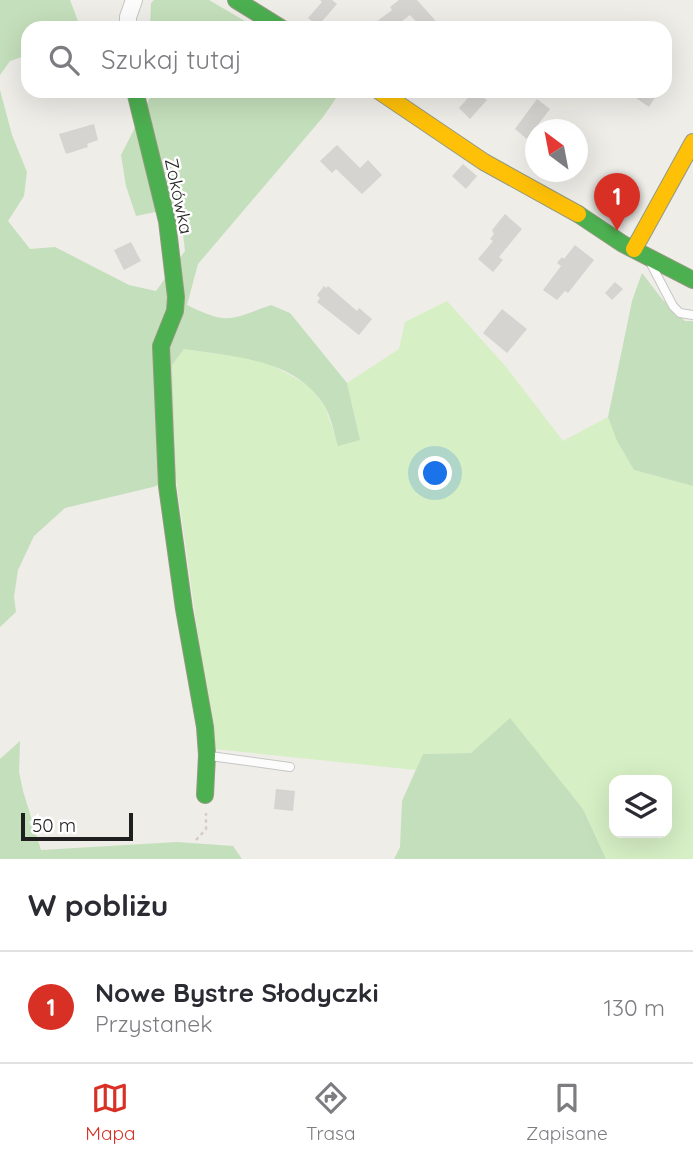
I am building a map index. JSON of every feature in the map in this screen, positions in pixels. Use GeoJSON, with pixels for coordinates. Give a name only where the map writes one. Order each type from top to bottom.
{"type":"FeatureCollection","features":[{"type":"Feature","properties":{"kind":"street"},"geometry":{"type":"LineString","coordinates":[[128,21],[134,0]]}},
{"type":"Feature","properties":{"kind":"street"},"geometry":{"type":"LineString","coordinates":[[236,0],[270,21]]}},
{"type":"Feature","properties":{"kind":"street","name":"Zokówka"},"geometry":{"type":"LineString","coordinates":[[137,98],[167,221],[176,297],[175,311],[162,346],[167,486],[184,609],[201,694],[207,755]]}},
{"type":"Feature","properties":{"kind":"street"},"geometry":{"type":"LineString","coordinates":[[389,98],[484,162],[563,204],[640,252],[693,280]]}},
{"type":"Feature","properties":{"kind":"street"},"geometry":{"type":"LineString","coordinates":[[640,252],[693,142]]}},
{"type":"Feature","properties":{"kind":"street"},"geometry":{"type":"LineString","coordinates":[[205,795],[207,755]]}},
{"type":"Feature","properties":{"kind":"lane"},"geometry":{"type":"LineString","coordinates":[[640,252],[674,306],[680,313],[693,315]]}},
{"type":"Feature","properties":{"kind":"lane"},"geometry":{"type":"LineString","coordinates":[[207,755],[290,767]]}},
{"type":"Feature","properties":{"kind":"path"},"geometry":{"type":"LineString","coordinates":[[196,840],[206,829],[205,795]]}},
{"type":"Feature","properties":{"kind":"green space"},"geometry":{"type":"Polygon","coordinates":[[[0,0],[70,0],[78,21],[21,21],[21,57],[10,61],[0,75],[0,0]]]}},
{"type":"Feature","properties":{"kind":"green space"},"geometry":{"type":"Polygon","coordinates":[[[154,0],[209,0],[245,21],[150,21],[151,3],[154,0]]]}},
{"type":"Feature","properties":{"kind":"green space"},"geometry":{"type":"Polygon","coordinates":[[[0,90],[12,135],[27,172],[24,196],[8,221],[30,249],[55,247],[129,285],[156,291],[185,251],[180,207],[136,216],[126,186],[121,155],[150,98],[336,98],[198,264],[187,305],[221,318],[237,317],[271,305],[290,313],[347,383],[360,440],[338,446],[324,405],[312,389],[280,369],[262,362],[184,349],[172,365],[176,478],[153,487],[65,508],[34,536],[18,570],[14,597],[16,612],[0,627],[0,90]]]}},
{"type":"Feature","properties":{"kind":"green space"},"geometry":{"type":"Polygon","coordinates":[[[642,273],[662,299],[685,321],[693,321],[693,486],[634,470],[617,441],[608,417],[632,301],[642,273]]]}},
{"type":"Feature","properties":{"kind":"green space"},"geometry":{"type":"Polygon","coordinates":[[[447,301],[506,367],[563,441],[608,417],[617,441],[634,470],[693,486],[693,859],[606,859],[583,809],[510,719],[471,753],[423,754],[416,770],[214,749],[176,478],[172,365],[184,349],[262,360],[310,386],[325,407],[338,445],[360,440],[347,383],[399,349],[405,322],[447,301]]]}},
{"type":"Feature","properties":{"kind":"green space"},"geometry":{"type":"Polygon","coordinates":[[[510,718],[583,809],[606,859],[394,859],[400,847],[402,801],[423,754],[471,753],[510,718]]]}},
{"type":"Feature","properties":{"kind":"green space"},"geometry":{"type":"Polygon","coordinates":[[[20,741],[19,772],[41,850],[177,842],[233,846],[242,859],[0,859],[0,759],[20,741]]]}},
{"type":"Feature","properties":{"kind":"building"},"geometry":{"type":"Polygon","coordinates":[[[320,0],[332,0],[337,4],[322,21],[312,21],[308,18],[322,2],[320,0]]]}},
{"type":"Feature","properties":{"kind":"building"},"geometry":{"type":"Polygon","coordinates":[[[399,0],[417,0],[436,21],[416,21],[410,15],[402,21],[377,21],[392,10],[390,7],[399,0]]]}},
{"type":"Feature","properties":{"kind":"building"},"geometry":{"type":"Polygon","coordinates":[[[468,98],[487,100],[470,119],[459,108],[468,98]]]}},
{"type":"Feature","properties":{"kind":"building"},"geometry":{"type":"Polygon","coordinates":[[[636,98],[655,98],[649,107],[636,98]]]}},
{"type":"Feature","properties":{"kind":"building"},"geometry":{"type":"Polygon","coordinates":[[[537,99],[550,109],[542,119],[525,119],[525,137],[515,129],[537,99]]]}},
{"type":"Feature","properties":{"kind":"building"},"geometry":{"type":"Polygon","coordinates":[[[94,124],[98,140],[87,144],[88,147],[66,154],[59,134],[94,124]]]}},
{"type":"Feature","properties":{"kind":"building"},"geometry":{"type":"Polygon","coordinates":[[[337,145],[360,168],[368,160],[382,175],[362,194],[336,169],[332,173],[320,161],[337,145]]]}},
{"type":"Feature","properties":{"kind":"building"},"geometry":{"type":"Polygon","coordinates":[[[463,164],[477,176],[466,189],[452,176],[463,164]]]}},
{"type":"Feature","properties":{"kind":"building"},"geometry":{"type":"Polygon","coordinates":[[[505,214],[522,229],[499,257],[503,260],[493,272],[478,259],[493,241],[490,239],[494,234],[492,230],[505,214]]]}},
{"type":"Feature","properties":{"kind":"building"},"geometry":{"type":"Polygon","coordinates":[[[131,242],[141,261],[124,270],[114,250],[131,242]]]}},
{"type":"Feature","properties":{"kind":"building"},"geometry":{"type":"Polygon","coordinates":[[[575,245],[594,260],[568,293],[565,291],[557,300],[543,290],[561,266],[557,263],[562,257],[564,259],[575,245]]]}},
{"type":"Feature","properties":{"kind":"building"},"geometry":{"type":"Polygon","coordinates":[[[615,282],[623,289],[612,300],[605,293],[615,282]]]}},
{"type":"Feature","properties":{"kind":"building"},"geometry":{"type":"Polygon","coordinates":[[[324,286],[328,286],[357,311],[359,308],[372,319],[359,335],[317,302],[320,298],[317,295],[324,286]]]}},
{"type":"Feature","properties":{"kind":"building"},"geometry":{"type":"Polygon","coordinates":[[[502,309],[527,329],[507,353],[483,333],[502,309]]]}},
{"type":"Feature","properties":{"kind":"building"},"geometry":{"type":"Polygon","coordinates":[[[276,789],[295,791],[293,811],[274,809],[276,789]]]}},
{"type":"Feature","properties":{"kind":"traffic: fast"},"geometry":{"type":"LineString","coordinates":[[236,0],[270,21]]}},
{"type":"Feature","properties":{"kind":"traffic: fast"},"geometry":{"type":"LineString","coordinates":[[137,98],[167,221],[176,297],[175,311],[161,346],[167,486],[184,609],[205,727],[205,795]]}},
{"type":"Feature","properties":{"kind":"traffic: fast"},"geometry":{"type":"LineString","coordinates":[[578,214],[623,244],[693,280]]}},
{"type":"Feature","properties":{"kind":"traffic: slow"},"geometry":{"type":"LineString","coordinates":[[389,98],[484,162],[578,214]]}},
{"type":"Feature","properties":{"kind":"traffic: slow"},"geometry":{"type":"LineString","coordinates":[[634,249],[693,142]]}},
{"type":"Feature","properties":{"kind":"place","name":"Nowe Bystre Słodyczki"},"geometry":{"type":"Point","coordinates":[617,231]}}]}
